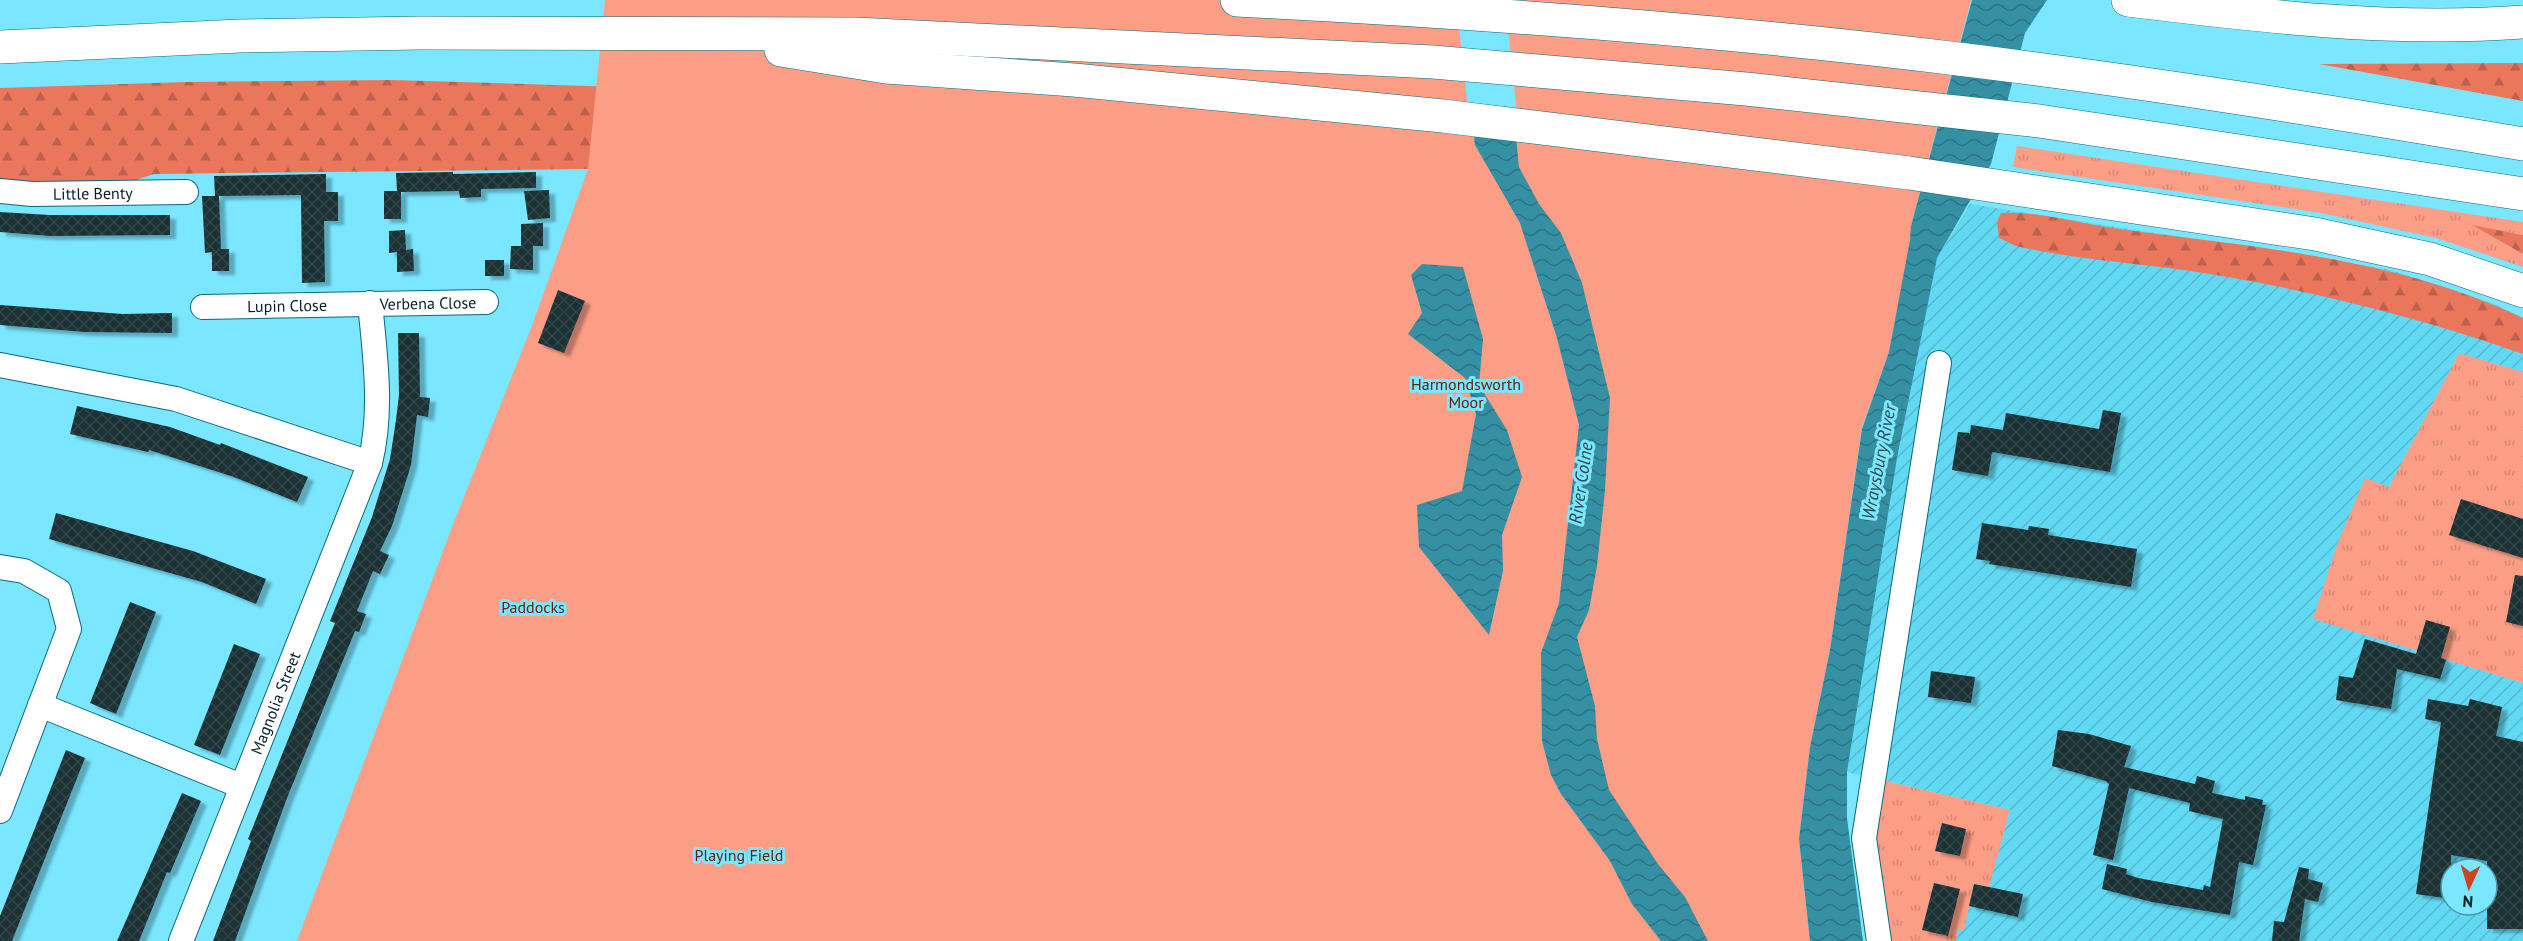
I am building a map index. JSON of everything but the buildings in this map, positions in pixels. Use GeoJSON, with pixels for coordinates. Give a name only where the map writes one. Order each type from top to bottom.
{"type":"FeatureCollection","features":[{"type":"Feature","properties":{"kind":"highway"},"geometry":{"type":"LineString","coordinates":[[1236,0],[1521,16],[1948,57],[2043,69],[2523,144]]}},
{"type":"Feature","properties":{"kind":"highway"},"geometry":{"type":"LineString","coordinates":[[2128,0],[2270,16],[2402,25],[2523,22]]}},
{"type":"Feature","properties":{"kind":"highway"},"geometry":{"type":"LineString","coordinates":[[0,47],[240,36],[421,33],[693,35],[855,33],[1433,62],[1935,108],[2039,121],[2523,194]]}},
{"type":"Feature","properties":{"kind":"highway"},"geometry":{"type":"LineString","coordinates":[[693,35],[886,67],[1074,80],[1443,117],[1909,173],[2326,236],[2430,259],[2523,291]]}},
{"type":"Feature","properties":{"kind":"street","name":"Little Benty"},"geometry":{"type":"LineString","coordinates":[[0,191],[32,194],[186,192]]}},
{"type":"Feature","properties":{"kind":"street","name":"Verbena Close"},"geometry":{"type":"LineString","coordinates":[[370,303],[486,302]]}},
{"type":"Feature","properties":{"kind":"street","name":"Lupin Close"},"geometry":{"type":"LineString","coordinates":[[203,307],[370,303]]}},
{"type":"Feature","properties":{"kind":"street","name":"Magnolia Street"},"geometry":{"type":"LineString","coordinates":[[181,941],[370,463],[376,428],[378,393],[370,303]]}},
{"type":"Feature","properties":{"kind":"street"},"geometry":{"type":"LineString","coordinates":[[1879,941],[1864,838],[1939,363]]}},
{"type":"Feature","properties":{"kind":"street"},"geometry":{"type":"LineString","coordinates":[[0,365],[176,399],[370,463]]}},
{"type":"Feature","properties":{"kind":"street"},"geometry":{"type":"LineString","coordinates":[[0,567],[24,571],[59,591],[69,629],[0,811]]}},
{"type":"Feature","properties":{"kind":"street"},"geometry":{"type":"LineString","coordinates":[[40,705],[241,786]]}},
{"type":"Feature","properties":{"kind":"shaded area"},"geometry":{"type":"Polygon","coordinates":[[[1970,204],[2391,270],[2497,305],[2523,318],[2523,372],[2459,353],[2389,488],[2366,479],[2314,619],[2523,683],[2523,941],[1956,941],[1958,929],[1964,930],[1974,884],[1989,886],[2010,810],[1847,772],[1897,458],[1937,258],[1970,204]]]}},
{"type":"Feature","properties":{"kind":"green space","name":"Harmondsworth Moor"},"geometry":{"type":"Polygon","coordinates":[[[605,0],[1971,0],[1911,226],[1911,240],[1889,352],[1862,427],[1830,650],[1810,747],[1799,839],[1810,941],[297,941],[454,522],[533,323],[588,169],[605,0]]]}},
{"type":"Feature","properties":{"kind":"green space"},"geometry":{"type":"Polygon","coordinates":[[[2523,63],[2523,101],[2319,64],[2523,63]]]}},
{"type":"Feature","properties":{"kind":"green space"},"geometry":{"type":"Polygon","coordinates":[[[393,80],[619,87],[588,169],[154,174],[139,179],[126,189],[0,184],[0,88],[186,82],[393,80]]]}},
{"type":"Feature","properties":{"kind":"green space"},"geometry":{"type":"Polygon","coordinates":[[[2017,146],[2523,222],[2523,235],[2474,226],[2523,254],[2523,267],[2436,238],[2321,213],[2013,167],[2017,146]]]}},
{"type":"Feature","properties":{"kind":"green space"},"geometry":{"type":"Polygon","coordinates":[[[2001,213],[2045,216],[2119,229],[2273,249],[2376,268],[2426,281],[2523,318],[2523,354],[2414,319],[2266,284],[2202,273],[2069,256],[2016,246],[1999,238],[1997,222],[2001,213]]]}},
{"type":"Feature","properties":{"kind":"green space"},"geometry":{"type":"Polygon","coordinates":[[[2472,225],[2523,235],[2523,254],[2472,225]]]}},
{"type":"Feature","properties":{"kind":"green space"},"geometry":{"type":"Polygon","coordinates":[[[2459,353],[2523,372],[2523,683],[2313,619],[2337,545],[2365,478],[2389,487],[2459,353]]]}},
{"type":"Feature","properties":{"kind":"green space"},"geometry":{"type":"Polygon","coordinates":[[[1881,780],[2010,810],[1989,887],[1974,884],[1964,930],[1958,929],[1956,941],[1890,941],[1874,839],[1881,780]]]}},
{"type":"Feature","properties":{"kind":"water","name":"River Colne"},"geometry":{"type":"Polygon","coordinates":[[[1459,0],[1502,0],[1519,167],[1539,204],[1561,233],[1582,283],[1610,398],[1605,490],[1597,566],[1589,610],[1577,637],[1595,706],[1597,739],[1609,790],[1658,864],[1685,897],[1708,941],[1661,941],[1632,904],[1610,861],[1561,794],[1551,775],[1542,741],[1541,653],[1559,603],[1579,425],[1557,338],[1520,223],[1475,145],[1459,0]]]}},
{"type":"Feature","properties":{"kind":"water","name":"Wraysbury River"},"geometry":{"type":"Polygon","coordinates":[[[1972,0],[2047,0],[2025,33],[1991,164],[1937,258],[1897,458],[1847,772],[1847,818],[1863,941],[1810,941],[1799,839],[1810,747],[1830,650],[1862,429],[1889,352],[1911,226],[1972,0]]]}},
{"type":"Feature","properties":{"kind":"water"},"geometry":{"type":"Polygon","coordinates":[[[1422,264],[1463,267],[1483,339],[1479,385],[1507,430],[1522,477],[1502,535],[1503,571],[1489,635],[1419,547],[1417,505],[1462,491],[1476,414],[1465,378],[1408,334],[1422,313],[1411,275],[1422,264]]]}},
{"type":"Feature","properties":{"kind":"pier"},"geometry":{"type":"Polygon","coordinates":[[[1456,0],[1505,0],[1520,142],[1471,136],[1456,0]]]}},
{"type":"Feature","properties":{"kind":"park label","name":"Paddocks"},"geometry":{"type":"Point","coordinates":[533,607]}},
{"type":"Feature","properties":{"kind":"park label","name":"Playing Field"},"geometry":{"type":"Point","coordinates":[739,855]}}]}
